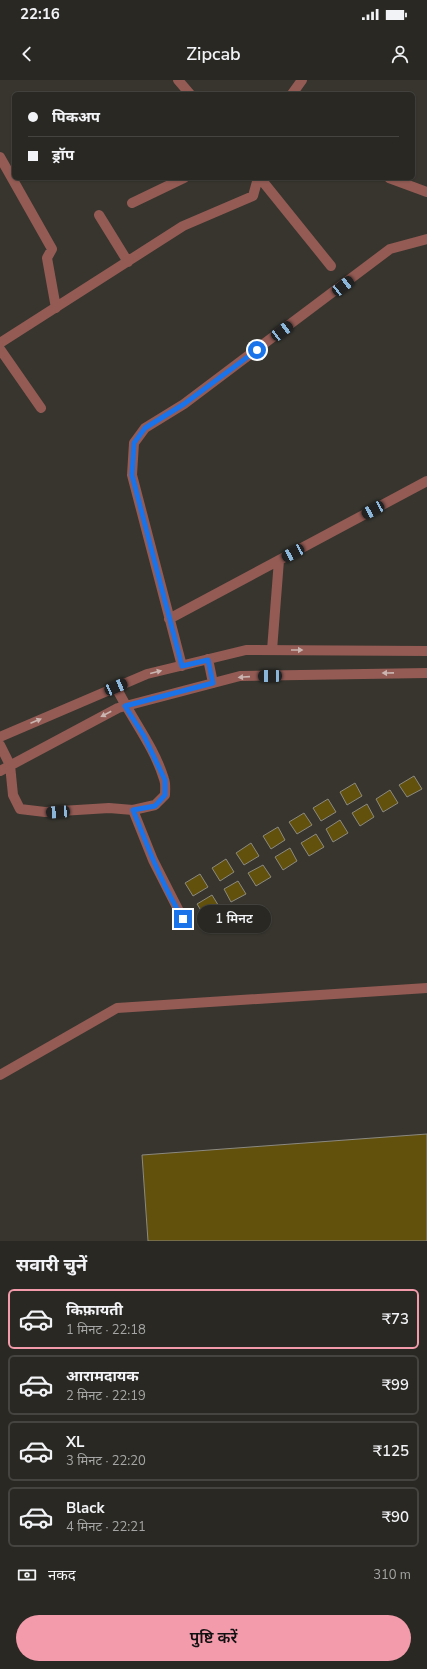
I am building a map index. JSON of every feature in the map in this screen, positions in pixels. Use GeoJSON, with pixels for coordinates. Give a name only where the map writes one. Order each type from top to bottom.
{"type":"FeatureCollection","features":[{"type":"Feature","properties":{"kind":"street"},"geometry":{"type":"LineString","coordinates":[[178,80],[188,92]]}},
{"type":"Feature","properties":{"kind":"street"},"geometry":{"type":"LineString","coordinates":[[293,92],[298,81]]}},
{"type":"Feature","properties":{"kind":"street"},"geometry":{"type":"LineString","coordinates":[[0,157],[12,178]]}},
{"type":"Feature","properties":{"kind":"street"},"geometry":{"type":"LineString","coordinates":[[13,180],[52,249],[47,258],[56,308]]}},
{"type":"Feature","properties":{"kind":"street"},"geometry":{"type":"LineString","coordinates":[[132,203],[180,180]]}},
{"type":"Feature","properties":{"kind":"street"},"geometry":{"type":"LineString","coordinates":[[0,344],[183,226],[254,196],[258,180]]}},
{"type":"Feature","properties":{"kind":"street"},"geometry":{"type":"LineString","coordinates":[[261,180],[331,266]]}},
{"type":"Feature","properties":{"kind":"street"},"geometry":{"type":"LineString","coordinates":[[395,180],[427,192]]}},
{"type":"Feature","properties":{"kind":"street"},"geometry":{"type":"LineString","coordinates":[[100,215],[128,262]]}},
{"type":"Feature","properties":{"kind":"street"},"geometry":{"type":"LineString","coordinates":[[182,666],[132,475],[134,443],[145,428],[184,404],[390,249],[427,239]]}},
{"type":"Feature","properties":{"kind":"street"},"geometry":{"type":"LineString","coordinates":[[0,349],[41,408]]}},
{"type":"Feature","properties":{"kind":"street"},"geometry":{"type":"LineString","coordinates":[[169,620],[427,481]]}},
{"type":"Feature","properties":{"kind":"street"},"geometry":{"type":"LineString","coordinates":[[272,650],[279,560]]}},
{"type":"Feature","properties":{"kind":"street"},"geometry":{"type":"LineString","coordinates":[[0,737],[147,674],[246,650],[427,651]]}},
{"type":"Feature","properties":{"kind":"street"},"geometry":{"type":"LineString","coordinates":[[208,660],[213,683]]}},
{"type":"Feature","properties":{"kind":"street"},"geometry":{"type":"LineString","coordinates":[[0,771],[118,708],[240,676],[427,673]]}},
{"type":"Feature","properties":{"kind":"street"},"geometry":{"type":"LineString","coordinates":[[0,745],[10,765],[13,795],[20,809],[45,812],[109,808],[133,810],[155,806],[165,795],[165,780],[144,736],[125,706],[116,687]]}},
{"type":"Feature","properties":{"kind":"street"},"geometry":{"type":"LineString","coordinates":[[133,810],[153,860],[174,905],[183,919]]}},
{"type":"Feature","properties":{"kind":"street"},"geometry":{"type":"LineString","coordinates":[[0,1075],[117,1008],[427,988]]}},
{"type":"Feature","properties":{"kind":"building"},"geometry":{"type":"Polygon","coordinates":[[[414,776],[422,789],[407,797],[399,785],[414,776]]]}},
{"type":"Feature","properties":{"kind":"building"},"geometry":{"type":"Polygon","coordinates":[[[355,783],[362,796],[347,805],[340,792],[355,783]]]}},
{"type":"Feature","properties":{"kind":"building"},"geometry":{"type":"Polygon","coordinates":[[[390,790],[398,803],[383,812],[376,799],[390,790]]]}},
{"type":"Feature","properties":{"kind":"building"},"geometry":{"type":"Polygon","coordinates":[[[328,799],[336,812],[321,821],[313,808],[328,799]]]}},
{"type":"Feature","properties":{"kind":"building"},"geometry":{"type":"Polygon","coordinates":[[[367,804],[374,817],[360,826],[352,813],[367,804]]]}},
{"type":"Feature","properties":{"kind":"building"},"geometry":{"type":"Polygon","coordinates":[[[304,813],[312,825],[297,834],[289,822],[304,813]]]}},
{"type":"Feature","properties":{"kind":"building"},"geometry":{"type":"Polygon","coordinates":[[[340,820],[348,833],[333,842],[326,829],[340,820]]]}},
{"type":"Feature","properties":{"kind":"building"},"geometry":{"type":"Polygon","coordinates":[[[278,827],[285,840],[271,849],[263,836],[278,827]]]}},
{"type":"Feature","properties":{"kind":"building"},"geometry":{"type":"Polygon","coordinates":[[[316,834],[324,847],[309,856],[301,843],[316,834]]]}},
{"type":"Feature","properties":{"kind":"building"},"geometry":{"type":"Polygon","coordinates":[[[251,843],[259,856],[244,865],[236,853],[251,843]]]}},
{"type":"Feature","properties":{"kind":"building"},"geometry":{"type":"Polygon","coordinates":[[[290,848],[297,861],[283,870],[275,857],[290,848]]]}},
{"type":"Feature","properties":{"kind":"building"},"geometry":{"type":"Polygon","coordinates":[[[226,859],[234,872],[220,881],[212,868],[226,859]]]}},
{"type":"Feature","properties":{"kind":"building"},"geometry":{"type":"Polygon","coordinates":[[[263,865],[271,877],[256,886],[248,873],[263,865]]]}},
{"type":"Feature","properties":{"kind":"building"},"geometry":{"type":"Polygon","coordinates":[[[200,874],[208,887],[193,896],[185,883],[200,874]]]}},
{"type":"Feature","properties":{"kind":"building"},"geometry":{"type":"Polygon","coordinates":[[[238,881],[246,894],[231,902],[224,889],[238,881]]]}},
{"type":"Feature","properties":{"kind":"building"},"geometry":{"type":"Polygon","coordinates":[[[212,895],[220,908],[205,917],[197,904],[212,895]]]}},
{"type":"Feature","properties":{"kind":"building"},"geometry":{"type":"Polygon","coordinates":[[[427,1134],[427,1241],[148,1241],[142,1155],[427,1134]]]}},
{"type":"Feature","properties":{"kind":"route"},"geometry":{"type":"LineString","coordinates":[[183,919],[174,905],[153,860],[133,810],[155,806],[165,795],[165,780],[144,736],[125,706],[213,683],[208,660],[182,666],[132,475],[134,443],[145,428],[184,404],[257,350]]}}]}
